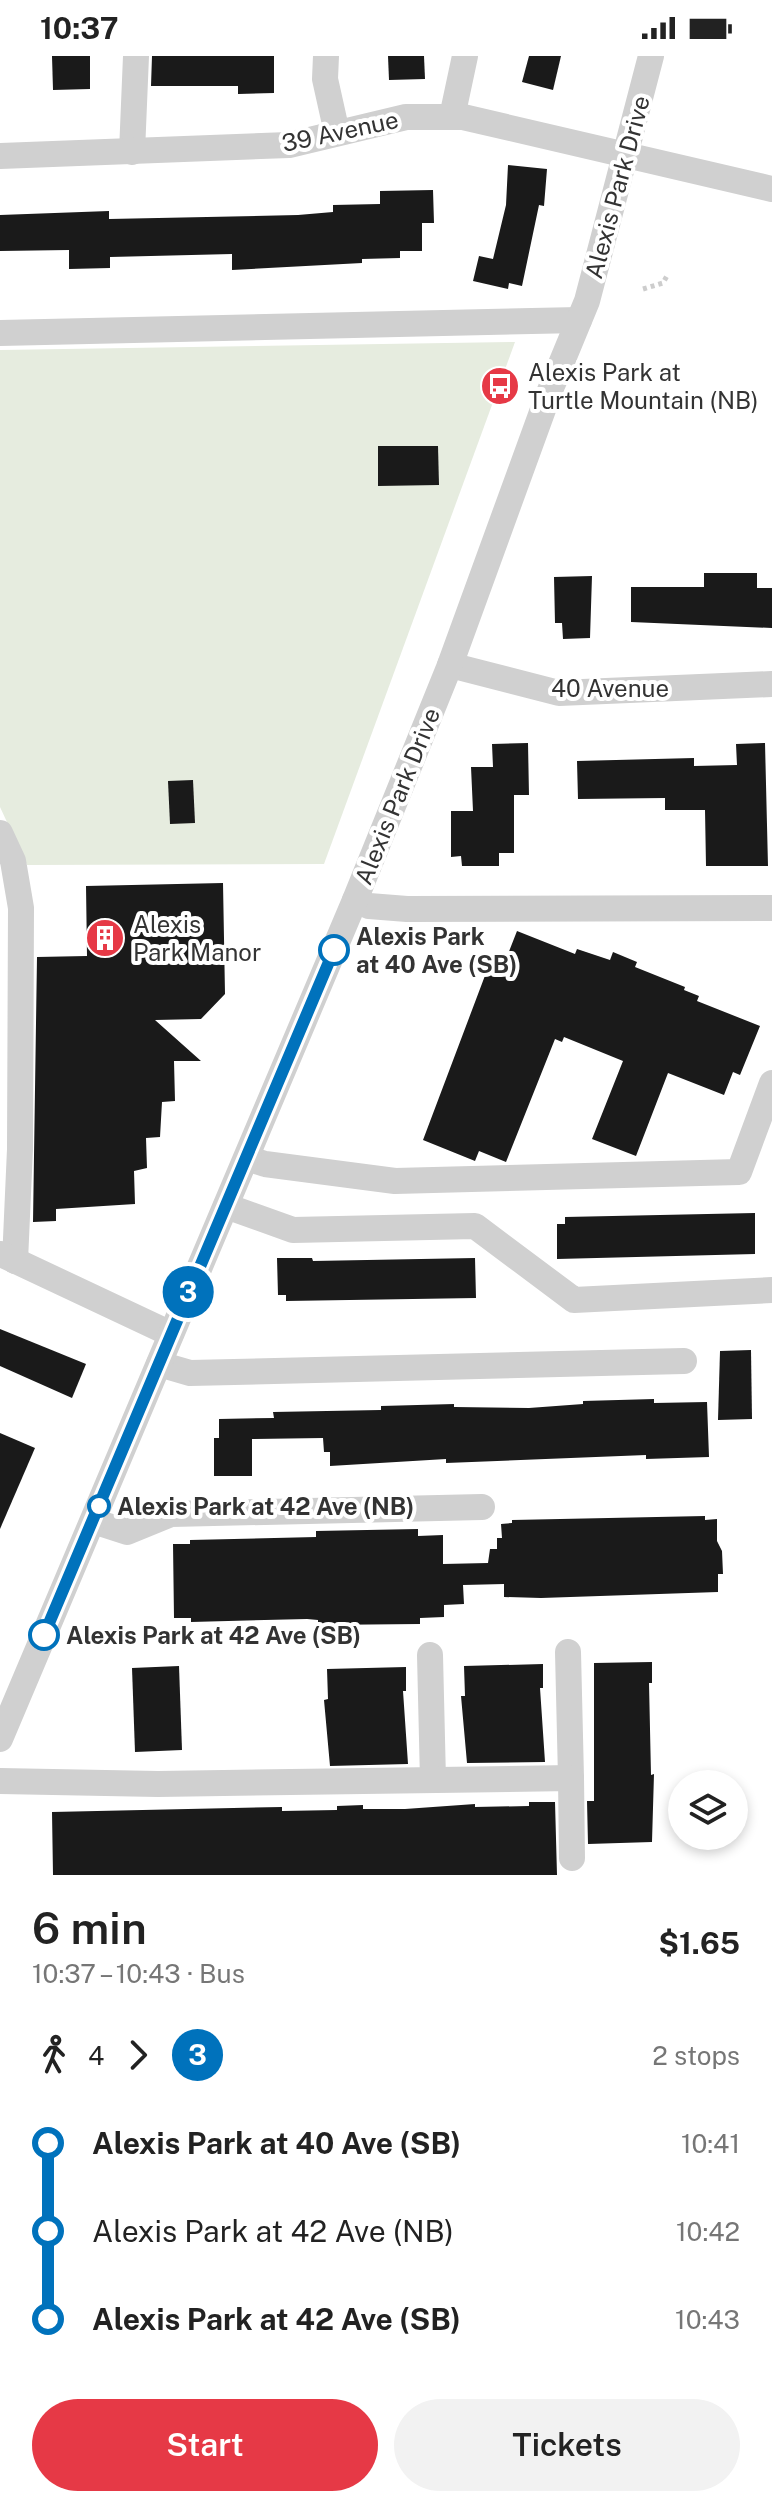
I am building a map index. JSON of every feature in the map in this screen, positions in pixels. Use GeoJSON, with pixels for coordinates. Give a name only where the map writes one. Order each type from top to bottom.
{"type":"FeatureCollection","features":[{"type":"Feature","properties":{"kind":"street"},"geometry":{"type":"LineString","coordinates":[[132,152],[136,56]]}},
{"type":"Feature","properties":{"kind":"street"},"geometry":{"type":"LineString","coordinates":[[326,56],[325,79],[337,133]]}},
{"type":"Feature","properties":{"kind":"street"},"geometry":{"type":"LineString","coordinates":[[452,117],[465,56]]}},
{"type":"Feature","properties":{"kind":"street","name":"Alexis Park Drive"},"geometry":{"type":"LineString","coordinates":[[0,1739],[247,1158],[450,665],[579,320],[628,153],[651,56]]}},
{"type":"Feature","properties":{"kind":"street","name":"39 Avenue"},"geometry":{"type":"LineString","coordinates":[[0,156],[289,145],[406,117],[452,117],[628,153],[772,189]]}},
{"type":"Feature","properties":{"kind":"street"},"geometry":{"type":"LineString","coordinates":[[0,333],[579,320]]}},
{"type":"Feature","properties":{"kind":"street","name":"40 Avenue"},"geometry":{"type":"LineString","coordinates":[[450,665],[559,693],[772,684]]}},
{"type":"Feature","properties":{"kind":"street"},"geometry":{"type":"LineString","coordinates":[[0,833],[13,861],[21,908],[20,1149],[7,1257],[171,1334]]}},
{"type":"Feature","properties":{"kind":"street"},"geometry":{"type":"LineString","coordinates":[[355,900],[369,906],[407,909],[772,908]]}},
{"type":"Feature","properties":{"kind":"street"},"geometry":{"type":"LineString","coordinates":[[247,1158],[265,1164],[395,1181],[739,1172],[772,1083]]}},
{"type":"Feature","properties":{"kind":"street"},"geometry":{"type":"LineString","coordinates":[[226,1206],[293,1230],[475,1226],[574,1300],[772,1290]]}},
{"type":"Feature","properties":{"kind":"street"},"geometry":{"type":"LineString","coordinates":[[159,1364],[190,1373],[684,1361]]}},
{"type":"Feature","properties":{"kind":"street"},"geometry":{"type":"LineString","coordinates":[[93,1521],[127,1532],[171,1514],[482,1507]]}},
{"type":"Feature","properties":{"kind":"street"},"geometry":{"type":"LineString","coordinates":[[568,1652],[572,1858]]}},
{"type":"Feature","properties":{"kind":"street"},"geometry":{"type":"LineString","coordinates":[[430,1655],[433,1780]]}},
{"type":"Feature","properties":{"kind":"street"},"geometry":{"type":"LineString","coordinates":[[0,1781],[158,1784],[571,1778]]}},
{"type":"Feature","properties":{"kind":"path"},"geometry":{"type":"LineString","coordinates":[[643,289],[663,283],[668,274]]}},
{"type":"Feature","properties":{"kind":"shaded area"},"geometry":{"type":"Polygon","coordinates":[[[515,342],[324,864],[27,865],[0,807],[0,350],[515,342]]]}},
{"type":"Feature","properties":{"kind":"building"},"geometry":{"type":"Polygon","coordinates":[[[52,56],[90,56],[90,89],[53,90],[52,56]]]}},
{"type":"Feature","properties":{"kind":"building"},"geometry":{"type":"Polygon","coordinates":[[[152,56],[274,56],[274,93],[238,94],[238,86],[151,86],[152,56]]]}},
{"type":"Feature","properties":{"kind":"building"},"geometry":{"type":"Polygon","coordinates":[[[388,56],[424,56],[425,79],[389,80],[388,56]]]}},
{"type":"Feature","properties":{"kind":"building"},"geometry":{"type":"Polygon","coordinates":[[[529,56],[561,56],[553,90],[522,82],[529,56]]]}},
{"type":"Feature","properties":{"kind":"building"},"geometry":{"type":"Polygon","coordinates":[[[508,165],[547,169],[544,206],[539,205],[522,286],[509,283],[508,289],[473,281],[479,256],[493,259],[506,205],[508,165]]]}},
{"type":"Feature","properties":{"kind":"building"},"geometry":{"type":"Polygon","coordinates":[[[433,190],[434,223],[422,223],[422,251],[400,251],[400,258],[232,270],[232,254],[110,257],[110,268],[69,269],[69,250],[0,251],[0,215],[109,211],[109,219],[298,215],[333,212],[333,205],[380,204],[380,191],[433,190]]]}},
{"type":"Feature","properties":{"kind":"building"},"geometry":{"type":"Polygon","coordinates":[[[378,446],[438,446],[439,485],[378,486],[378,446]]]}},
{"type":"Feature","properties":{"kind":"building"},"geometry":{"type":"Polygon","coordinates":[[[704,573],[757,573],[757,588],[772,588],[772,628],[631,622],[631,587],[704,587],[704,573]]]}},
{"type":"Feature","properties":{"kind":"building"},"geometry":{"type":"Polygon","coordinates":[[[592,576],[590,638],[563,639],[562,623],[555,623],[554,577],[592,576]]]}},
{"type":"Feature","properties":{"kind":"building"},"geometry":{"type":"Polygon","coordinates":[[[528,743],[529,795],[514,795],[514,853],[499,853],[499,866],[462,866],[461,856],[451,857],[451,811],[473,811],[471,767],[493,767],[492,744],[528,743]]]}},
{"type":"Feature","properties":{"kind":"building"},"geometry":{"type":"Polygon","coordinates":[[[765,743],[768,866],[706,866],[705,810],[665,810],[665,798],[578,799],[577,761],[694,758],[694,766],[737,765],[736,744],[765,743]]]}},
{"type":"Feature","properties":{"kind":"building"},"geometry":{"type":"Polygon","coordinates":[[[193,780],[195,823],[170,824],[168,781],[193,780]]]}},
{"type":"Feature","properties":{"kind":"building"},"geometry":{"type":"Polygon","coordinates":[[[223,883],[225,994],[201,1019],[155,1020],[201,1061],[174,1061],[175,1101],[162,1102],[160,1137],[146,1138],[147,1168],[134,1171],[135,1204],[56,1209],[56,1221],[33,1222],[37,957],[87,956],[86,886],[223,883]]]}},
{"type":"Feature","properties":{"kind":"building"},"geometry":{"type":"Polygon","coordinates":[[[517,931],[575,954],[577,949],[610,960],[613,952],[637,962],[635,967],[685,987],[684,990],[699,996],[697,1001],[760,1026],[740,1075],[733,1072],[724,1095],[668,1073],[636,1156],[592,1139],[623,1061],[564,1037],[562,1042],[555,1039],[506,1162],[479,1151],[475,1161],[423,1140],[489,965],[496,968],[502,952],[508,954],[517,931]]]}},
{"type":"Feature","properties":{"kind":"building"},"geometry":{"type":"Polygon","coordinates":[[[755,1213],[755,1254],[557,1259],[557,1224],[565,1224],[565,1217],[755,1213]]]}},
{"type":"Feature","properties":{"kind":"building"},"geometry":{"type":"Polygon","coordinates":[[[277,1258],[312,1258],[313,1261],[475,1258],[476,1298],[286,1301],[286,1295],[278,1295],[277,1258]]]}},
{"type":"Feature","properties":{"kind":"building"},"geometry":{"type":"Polygon","coordinates":[[[0,1329],[86,1364],[72,1398],[0,1366],[0,1329]]]}},
{"type":"Feature","properties":{"kind":"building"},"geometry":{"type":"Polygon","coordinates":[[[751,1350],[752,1419],[718,1420],[720,1351],[751,1350]]]}},
{"type":"Feature","properties":{"kind":"building"},"geometry":{"type":"Polygon","coordinates":[[[654,1399],[654,1403],[707,1402],[709,1457],[646,1459],[646,1455],[446,1463],[446,1459],[330,1466],[330,1452],[324,1452],[323,1438],[252,1439],[252,1476],[214,1476],[214,1438],[219,1438],[219,1419],[274,1418],[273,1412],[381,1410],[381,1406],[454,1404],[454,1407],[529,1408],[583,1404],[583,1401],[654,1399]]]}},
{"type":"Feature","properties":{"kind":"building"},"geometry":{"type":"Polygon","coordinates":[[[0,1433],[35,1448],[0,1529],[0,1433]]]}},
{"type":"Feature","properties":{"kind":"building"},"geometry":{"type":"Polygon","coordinates":[[[705,1516],[705,1520],[717,1519],[723,1574],[718,1574],[718,1592],[504,1597],[504,1584],[463,1585],[464,1604],[444,1605],[444,1617],[420,1618],[420,1624],[318,1625],[318,1620],[307,1619],[191,1622],[191,1618],[174,1618],[173,1544],[190,1544],[190,1540],[316,1537],[316,1531],[418,1529],[418,1536],[443,1535],[443,1564],[488,1563],[490,1549],[497,1549],[497,1538],[502,1538],[501,1524],[512,1523],[512,1520],[705,1516]]]}},
{"type":"Feature","properties":{"kind":"building"},"geometry":{"type":"Polygon","coordinates":[[[652,1662],[652,1683],[649,1683],[651,1775],[654,1774],[652,1842],[588,1844],[587,1801],[594,1801],[594,1663],[652,1662]]]}},
{"type":"Feature","properties":{"kind":"building"},"geometry":{"type":"Polygon","coordinates":[[[543,1664],[543,1688],[540,1688],[545,1762],[467,1763],[461,1696],[465,1696],[464,1666],[543,1664]]]}},
{"type":"Feature","properties":{"kind":"building"},"geometry":{"type":"Polygon","coordinates":[[[179,1666],[182,1750],[135,1752],[132,1668],[179,1666]]]}},
{"type":"Feature","properties":{"kind":"building"},"geometry":{"type":"Polygon","coordinates":[[[406,1667],[406,1691],[403,1691],[408,1764],[330,1766],[324,1700],[328,1699],[327,1669],[406,1667]]]}},
{"type":"Feature","properties":{"kind":"building"},"geometry":{"type":"Polygon","coordinates":[[[529,1802],[555,1802],[557,1875],[53,1875],[52,1812],[282,1807],[282,1811],[337,1810],[337,1806],[363,1805],[363,1809],[405,1809],[475,1804],[475,1807],[529,1806],[529,1802]]]}},
{"type":"Feature","properties":{"kind":"bus line","name":"3"},"geometry":{"type":"LineString","coordinates":[[44,1635],[334,950]]}},
{"type":"Feature","properties":{"kind":"place","name":"Alexis Park at Turtle Mountain (NB)"},"geometry":{"type":"Point","coordinates":[500,386]}},
{"type":"Feature","properties":{"kind":"place","name":"Alexis Park Manor"},"geometry":{"type":"Point","coordinates":[105,938]}},
{"type":"Feature","properties":{"kind":"place","name":"Alexis Park at 40 Ave (SB)"},"geometry":{"type":"Point","coordinates":[334,950]}},
{"type":"Feature","properties":{"kind":"place","name":"Alexis Park at 42 Ave (NB)"},"geometry":{"type":"Point","coordinates":[99,1506]}},
{"type":"Feature","properties":{"kind":"place","name":"Alexis Park at 42 Ave (SB)"},"geometry":{"type":"Point","coordinates":[44,1635]}}]}
